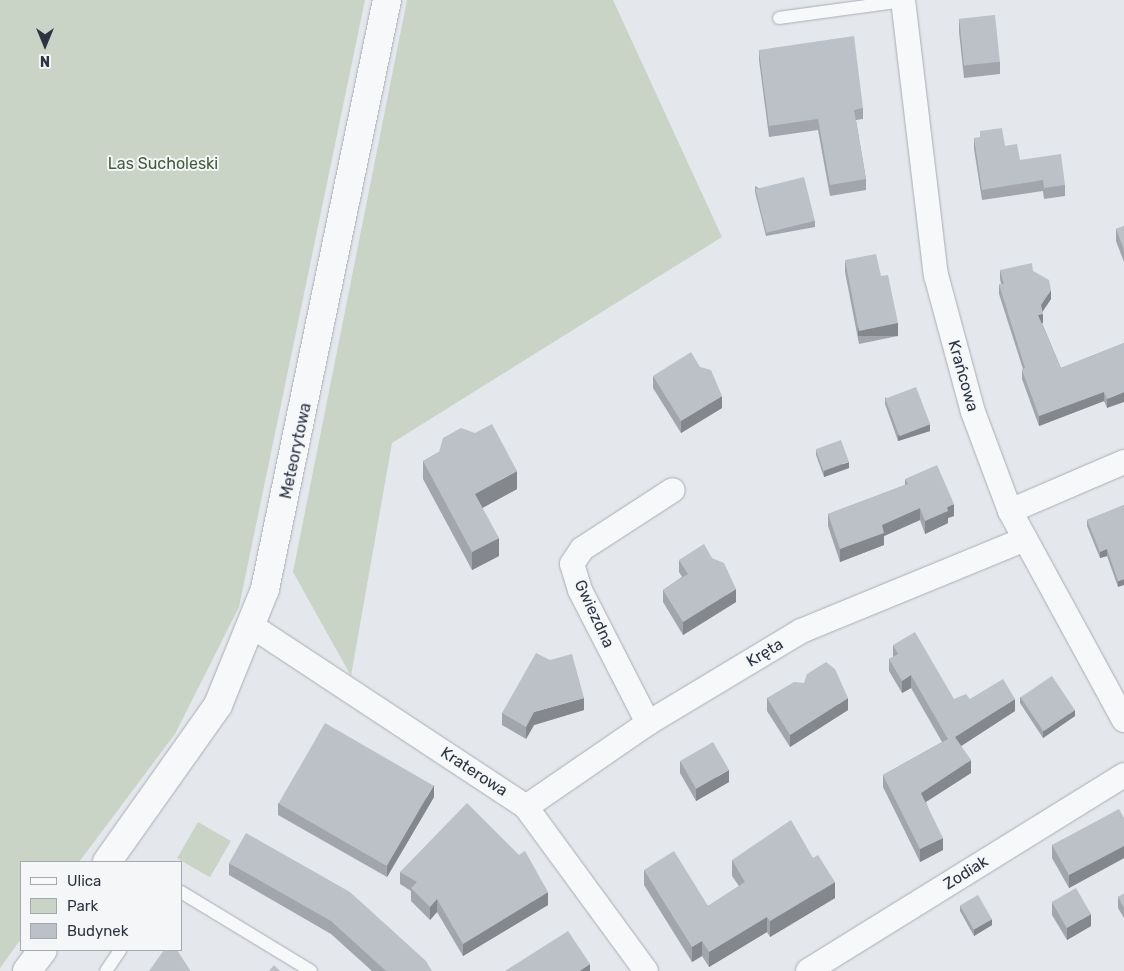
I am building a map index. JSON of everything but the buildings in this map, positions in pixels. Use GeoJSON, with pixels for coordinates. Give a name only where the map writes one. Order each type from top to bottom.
{"type":"FeatureCollection","features":[{"type":"Feature","properties":{"kind":"street","name":"Meteorytowa"},"geometry":{"type":"LineString","coordinates":[[108,861],[196,741],[229,685],[252,626],[279,530],[387,0]]}},
{"type":"Feature","properties":{"kind":"street","name":"Krańcowa"},"geometry":{"type":"LineString","coordinates":[[903,0],[936,275],[973,412],[1010,511],[1124,720]]}},
{"type":"Feature","properties":{"kind":"street"},"geometry":{"type":"LineString","coordinates":[[1010,511],[1124,462]]}},
{"type":"Feature","properties":{"kind":"street","name":"Gwiezdna"},"geometry":{"type":"LineString","coordinates":[[648,723],[580,590],[572,564],[582,549],[673,490]]}},
{"type":"Feature","properties":{"kind":"street","name":"Kręta"},"geometry":{"type":"LineString","coordinates":[[526,806],[648,723],[830,617],[1025,539]]}},
{"type":"Feature","properties":{"kind":"street","name":"Kraterowa"},"geometry":{"type":"LineString","coordinates":[[252,626],[526,806],[646,971]]}},
{"type":"Feature","properties":{"kind":"street","name":"Zodiak"},"geometry":{"type":"LineString","coordinates":[[808,971],[1124,775]]}},
{"type":"Feature","properties":{"kind":"street"},"geometry":{"type":"LineString","coordinates":[[28,971],[42,951]]}},
{"type":"Feature","properties":{"kind":"lane"},"geometry":{"type":"LineString","coordinates":[[779,18],[903,0]]}},
{"type":"Feature","properties":{"kind":"lane"},"geometry":{"type":"LineString","coordinates":[[182,893],[311,971]]}},
{"type":"Feature","properties":{"kind":"lane"},"geometry":{"type":"LineString","coordinates":[[106,971],[119,951]]}},
{"type":"Feature","properties":{"kind":"green space","name":"Las Sucholeski"},"geometry":{"type":"Polygon","coordinates":[[[0,0],[365,0],[239,607],[175,734],[80,861],[20,861],[20,940],[0,968],[0,0]]]}},
{"type":"Feature","properties":{"kind":"green space"},"geometry":{"type":"Polygon","coordinates":[[[407,0],[613,0],[722,237],[392,443],[351,676],[293,572],[407,0]]]}},
{"type":"Feature","properties":{"kind":"green space"},"geometry":{"type":"Polygon","coordinates":[[[198,822],[231,841],[210,877],[177,858],[198,822]]]}}]}
